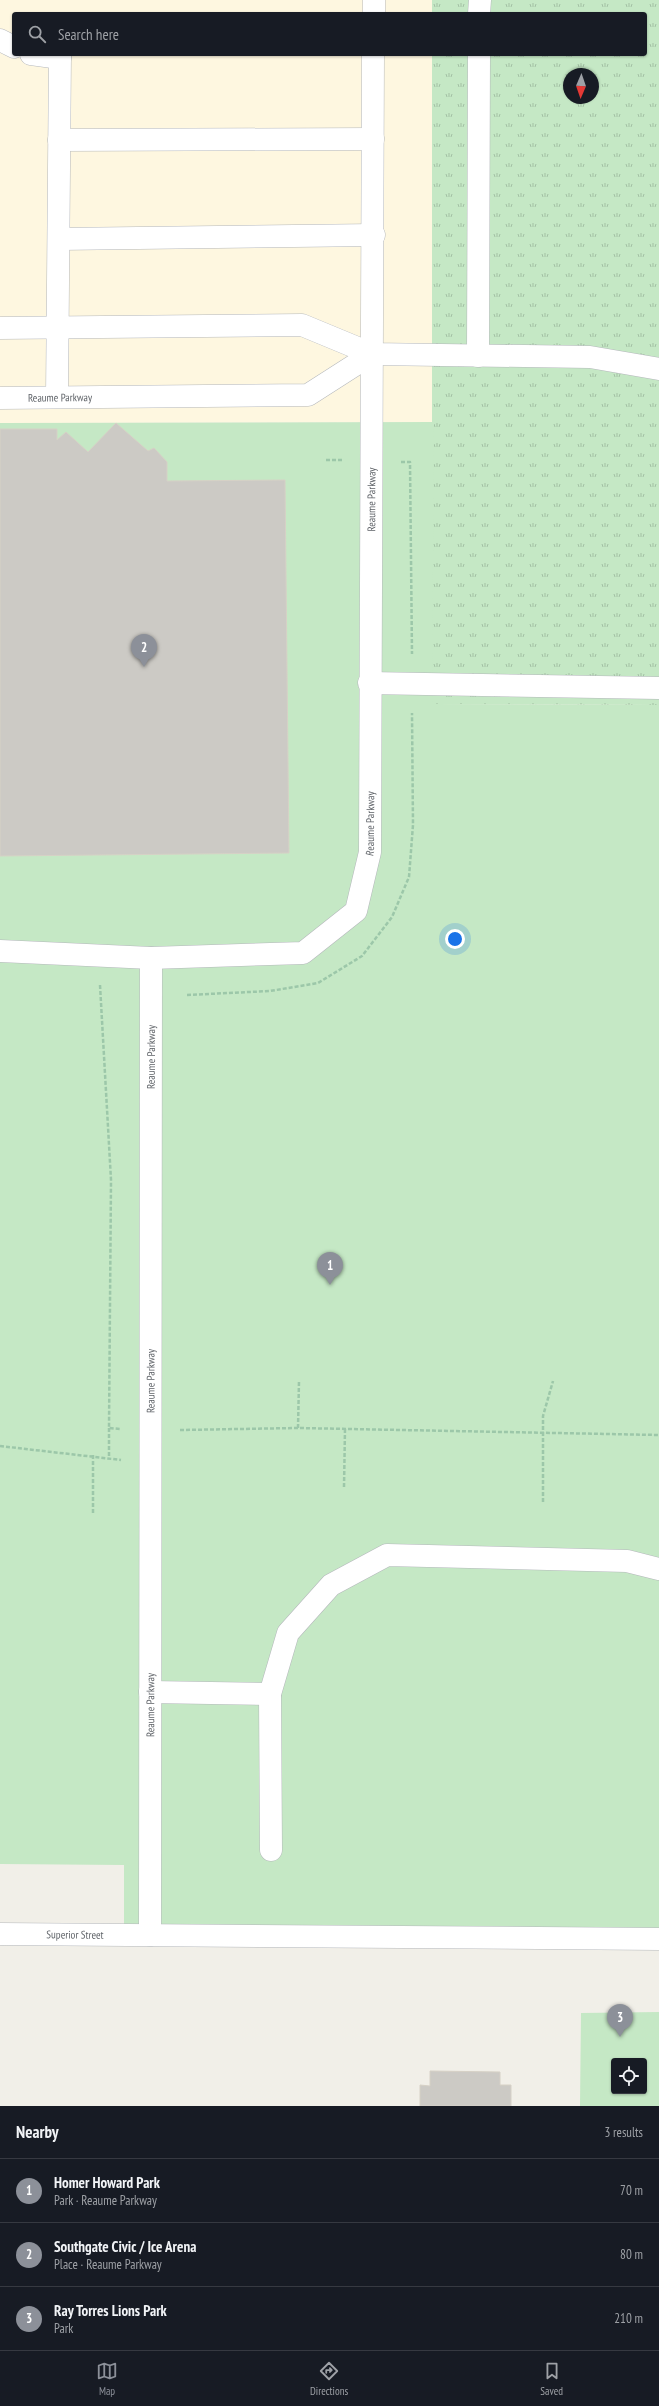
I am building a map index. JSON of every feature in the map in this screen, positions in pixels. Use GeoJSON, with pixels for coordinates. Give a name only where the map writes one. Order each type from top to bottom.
{"type":"FeatureCollection","features":[{"type":"Feature","properties":{"kind":"street"},"geometry":{"type":"LineString","coordinates":[[374,0],[374,12]]}},
{"type":"Feature","properties":{"kind":"street"},"geometry":{"type":"LineString","coordinates":[[479,12],[480,0]]}},
{"type":"Feature","properties":{"kind":"street"},"geometry":{"type":"LineString","coordinates":[[0,40],[12,46]]}},
{"type":"Feature","properties":{"kind":"street"},"geometry":{"type":"LineString","coordinates":[[57,397],[60,56]]}},
{"type":"Feature","properties":{"kind":"street"},"geometry":{"type":"LineString","coordinates":[[372,354],[374,235],[374,56]]}},
{"type":"Feature","properties":{"kind":"street"},"geometry":{"type":"LineString","coordinates":[[478,356],[479,56]]}},
{"type":"Feature","properties":{"kind":"street"},"geometry":{"type":"LineString","coordinates":[[59,140],[373,139]]}},
{"type":"Feature","properties":{"kind":"street"},"geometry":{"type":"LineString","coordinates":[[59,239],[374,235]]}},
{"type":"Feature","properties":{"kind":"street"},"geometry":{"type":"LineString","coordinates":[[0,328],[302,325],[372,354],[424,353],[478,356],[590,357],[659,370]]}},
{"type":"Feature","properties":{"kind":"street","name":"Reaume Parkway"},"geometry":{"type":"LineString","coordinates":[[0,398],[308,395],[372,354]]}},
{"type":"Feature","properties":{"kind":"street","name":"Reaume Parkway"},"geometry":{"type":"LineString","coordinates":[[150,1935],[151,958],[303,953],[356,911],[370,852],[372,354]]}},
{"type":"Feature","properties":{"kind":"street"},"geometry":{"type":"LineString","coordinates":[[370,683],[659,688]]}},
{"type":"Feature","properties":{"kind":"street"},"geometry":{"type":"LineString","coordinates":[[0,951],[151,958]]}},
{"type":"Feature","properties":{"kind":"street"},"geometry":{"type":"LineString","coordinates":[[272,1850],[270,1694],[288,1634],[331,1585],[387,1555],[627,1561],[659,1569]]}},
{"type":"Feature","properties":{"kind":"street"},"geometry":{"type":"LineString","coordinates":[[150,1692],[270,1694]]}},
{"type":"Feature","properties":{"kind":"street","name":"Superior Street"},"geometry":{"type":"LineString","coordinates":[[0,1934],[659,1939]]}},
{"type":"Feature","properties":{"kind":"path"},"geometry":{"type":"LineString","coordinates":[[100,978],[111,1180],[109,1458]]}},
{"type":"Feature","properties":{"kind":"path"},"geometry":{"type":"LineString","coordinates":[[543,1502],[543,1416],[553,1380]]}},
{"type":"Feature","properties":{"kind":"path"},"geometry":{"type":"LineString","coordinates":[[298,1428],[299,1382]]}},
{"type":"Feature","properties":{"kind":"path"},"geometry":{"type":"LineString","coordinates":[[109,1428],[122,1429]]}},
{"type":"Feature","properties":{"kind":"path"},"geometry":{"type":"LineString","coordinates":[[174,1430],[298,1428],[659,1435]]}},
{"type":"Feature","properties":{"kind":"path"},"geometry":{"type":"LineString","coordinates":[[344,1487],[345,1429]]}},
{"type":"Feature","properties":{"kind":"path"},"geometry":{"type":"LineString","coordinates":[[0,1446],[93,1455],[123,1460]]}},
{"type":"Feature","properties":{"kind":"path"},"geometry":{"type":"LineString","coordinates":[[93,1455],[93,1513]]}},
{"type":"Feature","properties":{"kind":"shaded area"},"geometry":{"type":"Polygon","coordinates":[[[0,0],[432,0],[432,12],[12,12],[12,56],[432,56],[434,422],[0,423],[0,0]]]}},
{"type":"Feature","properties":{"kind":"green space"},"geometry":{"type":"Polygon","coordinates":[[[432,0],[659,0],[659,705],[432,704],[432,56],[647,56],[647,12],[432,12],[432,0]]]}},
{"type":"Feature","properties":{"kind":"green space"},"geometry":{"type":"Polygon","coordinates":[[[434,422],[432,704],[659,705],[659,1936],[124,1929],[124,1865],[0,1864],[0,423],[434,422]]]}},
{"type":"Feature","properties":{"kind":"green space"},"geometry":{"type":"Polygon","coordinates":[[[659,2012],[659,2106],[580,2106],[581,2013],[659,2012]]]}},
{"type":"Feature","properties":{"kind":"building"},"geometry":{"type":"Polygon","coordinates":[[[116,423],[148,451],[154,448],[167,462],[167,481],[285,480],[289,853],[0,856],[0,429],[57,429],[57,440],[66,432],[88,452],[116,423]]]}},
{"type":"Feature","properties":{"kind":"building"},"geometry":{"type":"Polygon","coordinates":[[[430,2071],[500,2072],[500,2085],[511,2085],[511,2106],[420,2106],[420,2085],[430,2086],[430,2071]]]}},
{"type":"Feature","properties":{"kind":"place","name":"Southgate Civic / Ice Arena"},"geometry":{"type":"Point","coordinates":[144,667]}},
{"type":"Feature","properties":{"kind":"place","name":"Homer Howard Park"},"geometry":{"type":"Point","coordinates":[330,1285]}},
{"type":"Feature","properties":{"kind":"place","name":"Ray Torres Lions Park"},"geometry":{"type":"Point","coordinates":[620,2037]}}]}
